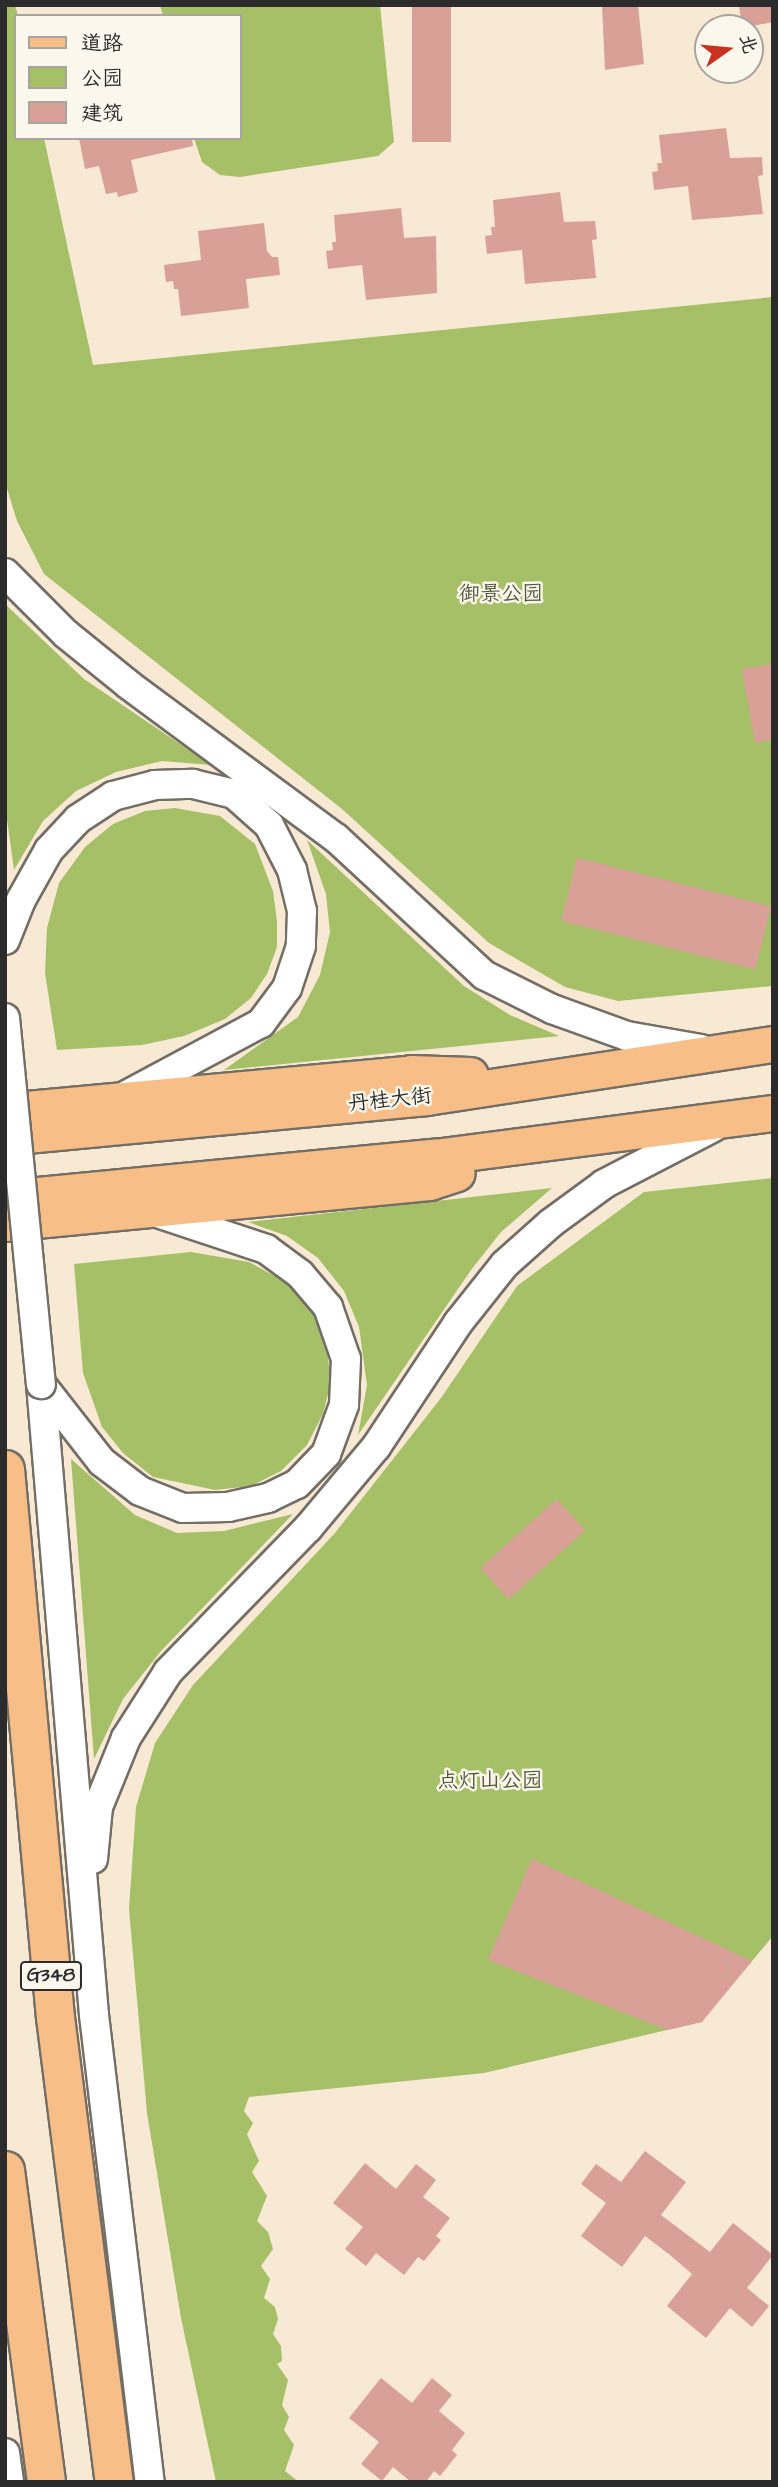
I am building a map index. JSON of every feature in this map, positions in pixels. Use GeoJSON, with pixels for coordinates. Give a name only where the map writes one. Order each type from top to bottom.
{"type":"FeatureCollection","features":[{"type":"Feature","properties":{"kind":"highway","name":"G348"},"geometry":{"type":"LineString","coordinates":[[5,1469],[55,2017],[114,2482]]}},
{"type":"Feature","properties":{"kind":"highway"},"geometry":{"type":"LineString","coordinates":[[5,2170],[46,2482]]}},
{"type":"Feature","properties":{"kind":"main road","name":"丹桂大街"},"geometry":{"type":"LineString","coordinates":[[5,1137],[426,1097],[773,1044]]}},
{"type":"Feature","properties":{"kind":"main road"},"geometry":{"type":"LineString","coordinates":[[5,1111],[411,1073],[540,1079]]}},
{"type":"Feature","properties":{"kind":"main road"},"geometry":{"type":"LineString","coordinates":[[5,1198],[555,1141],[773,1113]]}},
{"type":"Feature","properties":{"kind":"main road"},"geometry":{"type":"LineString","coordinates":[[5,1223],[429,1182],[555,1141]]}},
{"type":"Feature","properties":{"kind":"street"},"geometry":{"type":"LineString","coordinates":[[5,573],[66,635],[129,685],[336,838],[484,975],[552,1009],[627,1036],[718,1052]]}},
{"type":"Feature","properties":{"kind":"street"},"geometry":{"type":"LineString","coordinates":[[5,940],[21,900],[49,850],[78,819],[113,796],[155,785],[192,785],[234,794],[269,825],[292,870],[302,911],[301,946],[287,988],[261,1023],[116,1101]]}},
{"type":"Feature","properties":{"kind":"street"},"geometry":{"type":"LineString","coordinates":[[5,1018],[41,1384],[86,1924],[150,2482]]}},
{"type":"Feature","properties":{"kind":"street"},"geometry":{"type":"LineString","coordinates":[[86,1924],[98,1807],[126,1738],[168,1672],[308,1528],[376,1447],[458,1323],[505,1264],[551,1223],[604,1184],[736,1117]]}},
{"type":"Feature","properties":{"kind":"street"},"geometry":{"type":"LineString","coordinates":[[41,1384],[102,1462],[140,1492],[183,1508],[228,1507],[268,1498],[297,1484],[326,1454],[344,1405],[346,1359],[328,1307],[300,1274],[266,1249],[145,1209]]}},
{"type":"Feature","properties":{"kind":"street"},"geometry":{"type":"LineString","coordinates":[[128,2275],[134,2482]]}},
{"type":"Feature","properties":{"kind":"street"},"geometry":{"type":"LineString","coordinates":[[5,2453],[9,2482]]}},
{"type":"Feature","properties":{"kind":"green space","name":"御景公园"},"geometry":{"type":"Polygon","coordinates":[[[5,5],[15,5],[17,14],[14,14],[14,140],[44,140],[93,365],[773,297],[773,986],[618,1001],[565,987],[489,943],[342,809],[44,574],[17,521],[5,482],[5,5]]]}},
{"type":"Feature","properties":{"kind":"green space"},"geometry":{"type":"Polygon","coordinates":[[[160,5],[380,5],[394,142],[378,156],[240,177],[220,175],[202,162],[195,140],[242,140],[242,14],[162,14],[160,5]]]}},
{"type":"Feature","properties":{"kind":"green space"},"geometry":{"type":"Polygon","coordinates":[[[5,604],[84,679],[211,765],[162,761],[116,772],[76,791],[43,821],[14,870],[5,805],[5,604]]]}},
{"type":"Feature","properties":{"kind":"green space"},"geometry":{"type":"Polygon","coordinates":[[[175,808],[220,816],[255,844],[273,891],[277,921],[277,947],[267,974],[251,998],[225,1019],[184,1036],[142,1045],[57,1050],[45,973],[47,928],[59,883],[85,847],[113,824],[145,811],[175,808]]]}},
{"type":"Feature","properties":{"kind":"green space"},"geometry":{"type":"Polygon","coordinates":[[[307,840],[464,986],[510,1015],[559,1036],[224,1070],[298,1017],[320,975],[330,932],[326,894],[307,840]]]}},
{"type":"Feature","properties":{"kind":"green space","name":"点灯山公园"},"geometry":{"type":"Polygon","coordinates":[[[773,1178],[773,1936],[701,2022],[484,2073],[249,2097],[244,2111],[253,2123],[247,2134],[259,2161],[252,2172],[267,2196],[257,2221],[268,2232],[273,2249],[261,2266],[270,2279],[264,2298],[275,2307],[278,2319],[273,2334],[281,2346],[282,2361],[277,2364],[288,2380],[282,2405],[289,2417],[284,2430],[294,2445],[285,2471],[299,2482],[216,2482],[181,2318],[147,2113],[129,1909],[136,1807],[155,1743],[193,1685],[335,1533],[441,1398],[517,1286],[644,1192],[773,1178]]]}},
{"type":"Feature","properties":{"kind":"green space"},"geometry":{"type":"Polygon","coordinates":[[[552,1188],[501,1232],[471,1270],[358,1435],[367,1385],[359,1327],[344,1291],[318,1258],[287,1236],[248,1222],[552,1188]]]}},
{"type":"Feature","properties":{"kind":"green space"},"geometry":{"type":"Polygon","coordinates":[[[191,1252],[249,1262],[282,1280],[309,1306],[326,1341],[331,1382],[323,1414],[307,1445],[281,1471],[251,1486],[215,1490],[153,1477],[123,1453],[102,1427],[83,1373],[74,1264],[191,1252]]]}},
{"type":"Feature","properties":{"kind":"green space"},"geometry":{"type":"Polygon","coordinates":[[[71,1459],[135,1515],[177,1533],[224,1531],[293,1514],[161,1651],[123,1699],[94,1759],[71,1459]]]}},
{"type":"Feature","properties":{"kind":"building"},"geometry":{"type":"Polygon","coordinates":[[[412,5],[451,5],[451,142],[412,142],[412,5]]]}},
{"type":"Feature","properties":{"kind":"building"},"geometry":{"type":"Polygon","coordinates":[[[602,5],[638,5],[644,64],[605,70],[602,5]]]}},
{"type":"Feature","properties":{"kind":"building"},"geometry":{"type":"Polygon","coordinates":[[[739,5],[773,5],[773,22],[764,24],[764,14],[740,14],[739,5]]]}},
{"type":"Feature","properties":{"kind":"building"},"geometry":{"type":"Polygon","coordinates":[[[726,128],[730,158],[762,157],[763,175],[758,176],[763,214],[692,220],[688,186],[654,190],[652,172],[658,171],[657,163],[662,163],[659,135],[726,128]]]}},
{"type":"Feature","properties":{"kind":"building"},"geometry":{"type":"Polygon","coordinates":[[[79,140],[192,140],[193,146],[131,160],[138,192],[118,197],[117,192],[106,194],[99,166],[85,169],[79,140]]]}},
{"type":"Feature","properties":{"kind":"building"},"geometry":{"type":"Polygon","coordinates":[[[560,192],[564,222],[595,221],[597,239],[592,240],[596,278],[525,284],[522,250],[487,254],[485,236],[492,235],[491,227],[495,227],[493,200],[560,192]]]}},
{"type":"Feature","properties":{"kind":"building"},"geometry":{"type":"Polygon","coordinates":[[[401,208],[404,238],[436,236],[437,293],[366,300],[362,265],[328,269],[326,251],[333,250],[332,242],[336,242],[334,215],[401,208]]]}},
{"type":"Feature","properties":{"kind":"building"},"geometry":{"type":"Polygon","coordinates":[[[264,223],[267,251],[272,257],[278,257],[280,275],[246,279],[249,308],[181,316],[178,289],[174,289],[173,281],[166,282],[164,265],[201,260],[198,231],[264,223]]]}},
{"type":"Feature","properties":{"kind":"building"},"geometry":{"type":"Polygon","coordinates":[[[773,664],[773,740],[755,743],[742,669],[773,664]]]}},
{"type":"Feature","properties":{"kind":"building"},"geometry":{"type":"Polygon","coordinates":[[[577,858],[771,906],[755,969],[561,921],[577,858]]]}},
{"type":"Feature","properties":{"kind":"building"},"geometry":{"type":"Polygon","coordinates":[[[557,1499],[585,1530],[509,1599],[480,1568],[557,1499]]]}},
{"type":"Feature","properties":{"kind":"building"},"geometry":{"type":"Polygon","coordinates":[[[532,1859],[752,1961],[702,2022],[668,2030],[488,1960],[532,1859]]]}},
{"type":"Feature","properties":{"kind":"building"},"geometry":{"type":"Polygon","coordinates":[[[645,2151],[686,2182],[661,2215],[710,2252],[733,2223],[773,2255],[747,2288],[769,2306],[752,2327],[730,2308],[706,2338],[667,2306],[692,2274],[670,2255],[645,2236],[622,2267],[581,2236],[606,2203],[581,2184],[596,2164],[621,2182],[645,2151]]]}},
{"type":"Feature","properties":{"kind":"building"},"geometry":{"type":"Polygon","coordinates":[[[365,2163],[396,2189],[416,2164],[436,2180],[423,2197],[450,2218],[436,2236],[441,2240],[424,2261],[418,2257],[404,2275],[376,2253],[366,2266],[345,2249],[363,2227],[333,2203],[365,2163]]]}},
{"type":"Feature","properties":{"kind":"building"},"geometry":{"type":"Polygon","coordinates":[[[381,2378],[412,2403],[432,2378],[452,2395],[439,2411],[465,2433],[452,2450],[457,2455],[440,2476],[434,2471],[426,2482],[411,2482],[393,2467],[382,2481],[361,2464],[379,2442],[349,2418],[381,2378]]]}}]}
